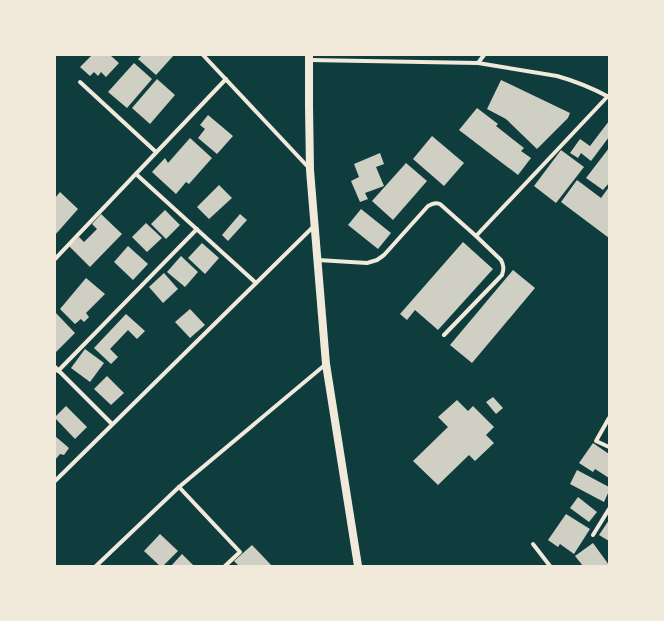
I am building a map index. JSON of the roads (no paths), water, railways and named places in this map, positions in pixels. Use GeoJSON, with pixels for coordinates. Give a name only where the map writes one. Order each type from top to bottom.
{"type":"FeatureCollection","features":[{"type":"Feature","properties":{"kind":"main road"},"geometry":{"type":"LineString","coordinates":[[309,57],[310,170],[326,364],[358,566]]}},
{"type":"Feature","properties":{"kind":"street"},"geometry":{"type":"LineString","coordinates":[[203,55],[310,170]]}},
{"type":"Feature","properties":{"kind":"street"},"geometry":{"type":"LineString","coordinates":[[478,63],[484,55]]}},
{"type":"Feature","properties":{"kind":"street"},"geometry":{"type":"LineString","coordinates":[[309,57],[478,63],[569,79],[608,97],[476,236]]}},
{"type":"Feature","properties":{"kind":"street"},"geometry":{"type":"LineString","coordinates":[[55,259],[226,79]]}},
{"type":"Feature","properties":{"kind":"street"},"geometry":{"type":"LineString","coordinates":[[80,82],[156,152]]}},
{"type":"Feature","properties":{"kind":"street"},"geometry":{"type":"LineString","coordinates":[[136,174],[256,283]]}},
{"type":"Feature","properties":{"kind":"street"},"geometry":{"type":"LineString","coordinates":[[318,260],[367,263],[376,260],[384,255],[428,206],[436,203],[440,204],[476,236],[501,260],[504,265],[502,275],[444,335]]}},
{"type":"Feature","properties":{"kind":"street"},"geometry":{"type":"LineString","coordinates":[[55,480],[314,226]]}},
{"type":"Feature","properties":{"kind":"street"},"geometry":{"type":"LineString","coordinates":[[112,424],[57,369],[197,229]]}},
{"type":"Feature","properties":{"kind":"street"},"geometry":{"type":"LineString","coordinates":[[96,566],[179,487],[326,364]]}},
{"type":"Feature","properties":{"kind":"street"},"geometry":{"type":"LineString","coordinates":[[609,418],[596,441],[609,447]]}},
{"type":"Feature","properties":{"kind":"street"},"geometry":{"type":"LineString","coordinates":[[179,487],[240,552],[225,566]]}},
{"type":"Feature","properties":{"kind":"street"},"geometry":{"type":"LineString","coordinates":[[593,535],[609,508]]}},
{"type":"Feature","properties":{"kind":"street"},"geometry":{"type":"LineString","coordinates":[[533,544],[550,566]]}}]}
